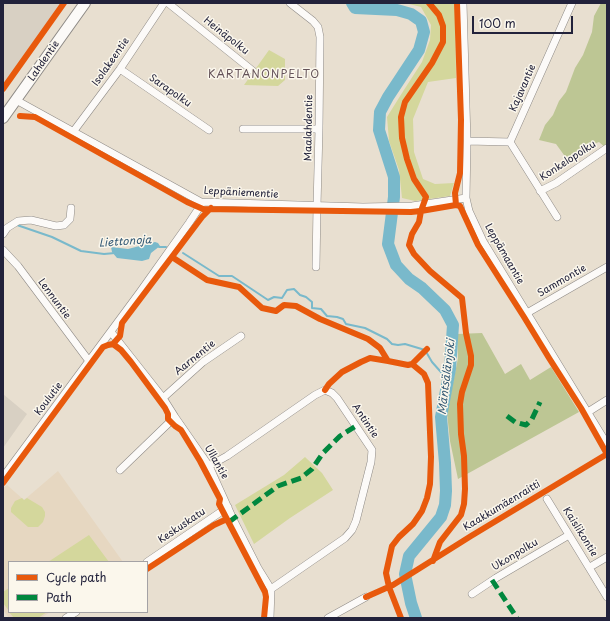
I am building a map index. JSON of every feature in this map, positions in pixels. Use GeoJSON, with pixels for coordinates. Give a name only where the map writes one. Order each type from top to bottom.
{"type":"FeatureCollection","features":[{"type":"Feature","properties":{"kind":"main road","name":"Lahdentie"},"geometry":{"type":"LineString","coordinates":[[3,118],[85,3]]}},
{"type":"Feature","properties":{"kind":"street","name":"Isolakeentie"},"geometry":{"type":"LineString","coordinates":[[73,132],[120,69],[164,3]]}},
{"type":"Feature","properties":{"kind":"street","name":"Heinäpolku"},"geometry":{"type":"LineString","coordinates":[[168,3],[253,71]]}},
{"type":"Feature","properties":{"kind":"street","name":"Maalahdentie"},"geometry":{"type":"LineString","coordinates":[[290,3],[313,21],[318,27],[320,37],[320,129],[316,266]]}},
{"type":"Feature","properties":{"kind":"street","name":"Leppämaantie"},"geometry":{"type":"LineString","coordinates":[[463,3],[467,141],[466,198],[469,211],[483,241],[607,444]]}},
{"type":"Feature","properties":{"kind":"street","name":"Kajavantie"},"geometry":{"type":"LineString","coordinates":[[510,142],[572,3]]}},
{"type":"Feature","properties":{"kind":"street","name":"Sarapolku"},"geometry":{"type":"LineString","coordinates":[[120,69],[209,130]]}},
{"type":"Feature","properties":{"kind":"street","name":"Leppäniementie"},"geometry":{"type":"LineString","coordinates":[[16,100],[201,202],[317,206],[412,206],[466,198]]}},
{"type":"Feature","properties":{"kind":"street"},"geometry":{"type":"LineString","coordinates":[[243,129],[320,129]]}},
{"type":"Feature","properties":{"kind":"street"},"geometry":{"type":"LineString","coordinates":[[467,141],[510,142]]}},
{"type":"Feature","properties":{"kind":"street","name":"Konkelopolku"},"geometry":{"type":"LineString","coordinates":[[510,142],[557,217]]}},
{"type":"Feature","properties":{"kind":"street","name":"Konkelopolku"},"geometry":{"type":"LineString","coordinates":[[540,191],[556,183],[607,148]]}},
{"type":"Feature","properties":{"kind":"street","name":"Koulutie"},"geometry":{"type":"LineString","coordinates":[[3,477],[111,332],[185,229],[201,205],[201,202]]}},
{"type":"Feature","properties":{"kind":"street"},"geometry":{"type":"LineString","coordinates":[[3,234],[7,228],[18,221],[31,220],[56,226],[64,225],[70,219],[71,208]]}},
{"type":"Feature","properties":{"kind":"street","name":"Lennuntie"},"geometry":{"type":"LineString","coordinates":[[3,250],[18,266],[78,349],[89,361]]}},
{"type":"Feature","properties":{"kind":"street","name":"Sammontie"},"geometry":{"type":"LineString","coordinates":[[527,313],[607,266]]}},
{"type":"Feature","properties":{"kind":"street","name":"Ullantie"},"geometry":{"type":"LineString","coordinates":[[111,332],[163,398],[209,466],[233,519],[258,568],[271,589]]}},
{"type":"Feature","properties":{"kind":"street","name":"Aarnentie"},"geometry":{"type":"LineString","coordinates":[[163,398],[203,362],[241,336]]}},
{"type":"Feature","properties":{"kind":"street","name":"Antintie"},"geometry":{"type":"LineString","coordinates":[[209,466],[227,456],[315,395],[325,390],[332,393],[337,398],[372,450],[371,462],[352,530],[346,538],[271,589]]}},
{"type":"Feature","properties":{"kind":"street"},"geometry":{"type":"LineString","coordinates":[[588,412],[607,400]]}},
{"type":"Feature","properties":{"kind":"street"},"geometry":{"type":"LineString","coordinates":[[120,470],[175,417]]}},
{"type":"Feature","properties":{"kind":"street","name":"Kaislikontie"},"geometry":{"type":"LineString","coordinates":[[547,498],[607,597]]}},
{"type":"Feature","properties":{"kind":"street","name":"Keskuskatu"},"geometry":{"type":"LineString","coordinates":[[148,561],[228,507]]}},
{"type":"Feature","properties":{"kind":"street","name":"Ukonpolku"},"geometry":{"type":"LineString","coordinates":[[472,594],[569,535]]}},
{"type":"Feature","properties":{"kind":"street"},"geometry":{"type":"LineString","coordinates":[[590,567],[607,557]]}},
{"type":"Feature","properties":{"kind":"street"},"geometry":{"type":"LineString","coordinates":[[270,618],[271,589]]}},
{"type":"Feature","properties":{"kind":"street"},"geometry":{"type":"LineString","coordinates":[[328,618],[366,597]]}},
{"type":"Feature","properties":{"kind":"shaded area"},"geometry":{"type":"Polygon","coordinates":[[[3,3],[63,3],[9,84],[3,90],[3,3]]]}},
{"type":"Feature","properties":{"kind":"shaded area"},"geometry":{"type":"Polygon","coordinates":[[[3,394],[27,414],[3,448],[3,394]]]}},
{"type":"Feature","properties":{"kind":"shaded area"},"geometry":{"type":"Polygon","coordinates":[[[58,471],[122,561],[8,561],[8,613],[48,613],[41,618],[9,618],[3,610],[3,488],[7,485],[24,500],[58,471]]]}},
{"type":"Feature","properties":{"kind":"green space"},"geometry":{"type":"Polygon","coordinates":[[[392,3],[455,3],[456,78],[428,82],[413,119],[414,152],[423,179],[435,184],[454,183],[450,196],[415,201],[402,198],[399,170],[389,141],[387,117],[422,62],[430,40],[431,25],[421,7],[409,4],[392,3]]]}},
{"type":"Feature","properties":{"kind":"green space"},"geometry":{"type":"Polygon","coordinates":[[[601,3],[607,3],[607,149],[599,142],[591,145],[576,161],[564,155],[556,144],[539,140],[545,125],[553,115],[559,101],[566,92],[575,68],[583,55],[592,32],[594,16],[601,3]]]}},
{"type":"Feature","properties":{"kind":"green space"},"geometry":{"type":"Polygon","coordinates":[[[269,50],[285,59],[285,80],[278,86],[244,85],[269,50]]]}},
{"type":"Feature","properties":{"kind":"green space"},"geometry":{"type":"Polygon","coordinates":[[[482,333],[505,374],[521,364],[530,380],[551,367],[579,412],[458,479],[450,441],[447,413],[458,358],[457,334],[482,333]]]}},
{"type":"Feature","properties":{"kind":"green space"},"geometry":{"type":"Polygon","coordinates":[[[305,457],[322,473],[333,490],[254,544],[235,505],[284,475],[305,457]]]}},
{"type":"Feature","properties":{"kind":"green space"},"geometry":{"type":"Polygon","coordinates":[[[22,498],[24,500],[27,498],[42,507],[45,512],[43,522],[38,527],[28,527],[11,512],[11,508],[15,501],[22,498]]]}},
{"type":"Feature","properties":{"kind":"green space"},"geometry":{"type":"Polygon","coordinates":[[[89,535],[108,561],[50,561],[89,535]]]}},
{"type":"Feature","properties":{"kind":"green space"},"geometry":{"type":"Polygon","coordinates":[[[8,589],[8,610],[3,603],[3,592],[8,589]]]}},
{"type":"Feature","properties":{"kind":"green space"},"geometry":{"type":"Polygon","coordinates":[[[10,613],[46,613],[38,618],[14,618],[10,613]]]}},
{"type":"Feature","properties":{"kind":"water"},"geometry":{"type":"Polygon","coordinates":[[[155,242],[160,246],[151,253],[149,259],[142,261],[117,258],[112,252],[111,247],[128,249],[155,242]]]}},
{"type":"Feature","properties":{"kind":"waterway","name":"Mäntsälänjoki"},"geometry":{"type":"LineString","coordinates":[[352,3],[355,8],[397,10],[411,14],[421,21],[424,32],[419,50],[388,97],[380,112],[379,130],[394,177],[394,197],[388,244],[396,265],[409,279],[422,288],[445,310],[453,325],[450,369],[441,417],[445,463],[445,505],[441,517],[409,556],[405,574],[411,603],[416,618]]}},
{"type":"Feature","properties":{"kind":"waterway","name":"Liettonoja"},"geometry":{"type":"LineString","coordinates":[[17,225],[52,237],[81,251],[104,254],[115,253]]}},
{"type":"Feature","properties":{"kind":"waterway","name":"Liettonoja"},"geometry":{"type":"LineString","coordinates":[[159,247],[166,247]]}},
{"type":"Feature","properties":{"kind":"waterway","name":"Liettonoja"},"geometry":{"type":"LineString","coordinates":[[183,253],[219,276],[232,276],[268,300],[274,297],[282,298],[287,290],[294,289],[300,295],[306,297],[312,302],[312,308],[321,309],[327,316],[337,317],[343,319],[346,324],[365,328],[387,339],[392,344],[405,344],[425,350],[432,362],[448,380]]}},
{"type":"Feature","properties":{"kind":"marked path"},"geometry":{"type":"LineString","coordinates":[[507,416],[515,422],[526,425],[532,419],[540,402]]}},
{"type":"Feature","properties":{"kind":"marked path"},"geometry":{"type":"LineString","coordinates":[[229,522],[278,486],[301,478],[312,469],[323,453],[340,436],[356,426]]}},
{"type":"Feature","properties":{"kind":"marked path"},"geometry":{"type":"LineString","coordinates":[[492,580],[517,618]]}},
{"type":"Feature","properties":{"kind":"cycle path"},"geometry":{"type":"LineString","coordinates":[[3,89],[64,3]]}},
{"type":"Feature","properties":{"kind":"cycle path","name":"Kaakkumäenraitti"},"geometry":{"type":"LineString","coordinates":[[429,3],[439,15],[443,26],[443,42],[432,63],[405,102],[401,117],[402,138],[407,159],[414,179],[426,197],[419,222],[412,234],[409,245],[414,254],[430,271],[462,298],[466,333],[471,356],[471,365],[462,392],[460,404],[461,434],[464,456],[464,504],[461,515],[440,542],[433,561]]}},
{"type":"Feature","properties":{"kind":"cycle path"},"geometry":{"type":"LineString","coordinates":[[456,205],[455,193],[460,173],[461,120],[457,3]]}},
{"type":"Feature","properties":{"kind":"cycle path","name":"Kaakkumäenraitti"},"geometry":{"type":"LineString","coordinates":[[20,116],[35,117],[187,202],[203,209],[411,212],[456,205],[460,206],[478,245],[581,408],[607,454],[393,585],[366,597]]}},
{"type":"Feature","properties":{"kind":"cycle path"},"geometry":{"type":"LineString","coordinates":[[3,483],[103,347],[113,344],[120,336],[122,323],[202,217],[211,208]]}},
{"type":"Feature","properties":{"kind":"cycle path"},"geometry":{"type":"LineString","coordinates":[[172,257],[207,280],[239,287],[262,308],[276,311],[284,305],[296,306],[320,319],[368,339],[380,348],[388,361],[408,365],[412,364]]}},
{"type":"Feature","properties":{"kind":"cycle path"},"geometry":{"type":"LineString","coordinates":[[113,344],[121,350],[131,362],[165,408],[168,414],[168,419],[181,430],[200,461],[220,499],[219,504],[265,592],[264,618]]}},
{"type":"Feature","properties":{"kind":"cycle path"},"geometry":{"type":"LineString","coordinates":[[401,618],[389,587],[386,573],[392,546],[413,524],[422,511],[430,484],[431,457],[428,383],[424,374],[412,364],[427,349]]}},
{"type":"Feature","properties":{"kind":"cycle path"},"geometry":{"type":"LineString","coordinates":[[325,390],[329,384],[342,372],[361,362],[370,358],[388,361]]}},
{"type":"Feature","properties":{"kind":"cycle path"},"geometry":{"type":"LineString","coordinates":[[148,568],[214,525],[227,519]]}},
{"type":"Feature","properties":{"kind":"district","name":"KARTANONPELTO"},"geometry":{"type":"Point","coordinates":[264,75]}}]}
